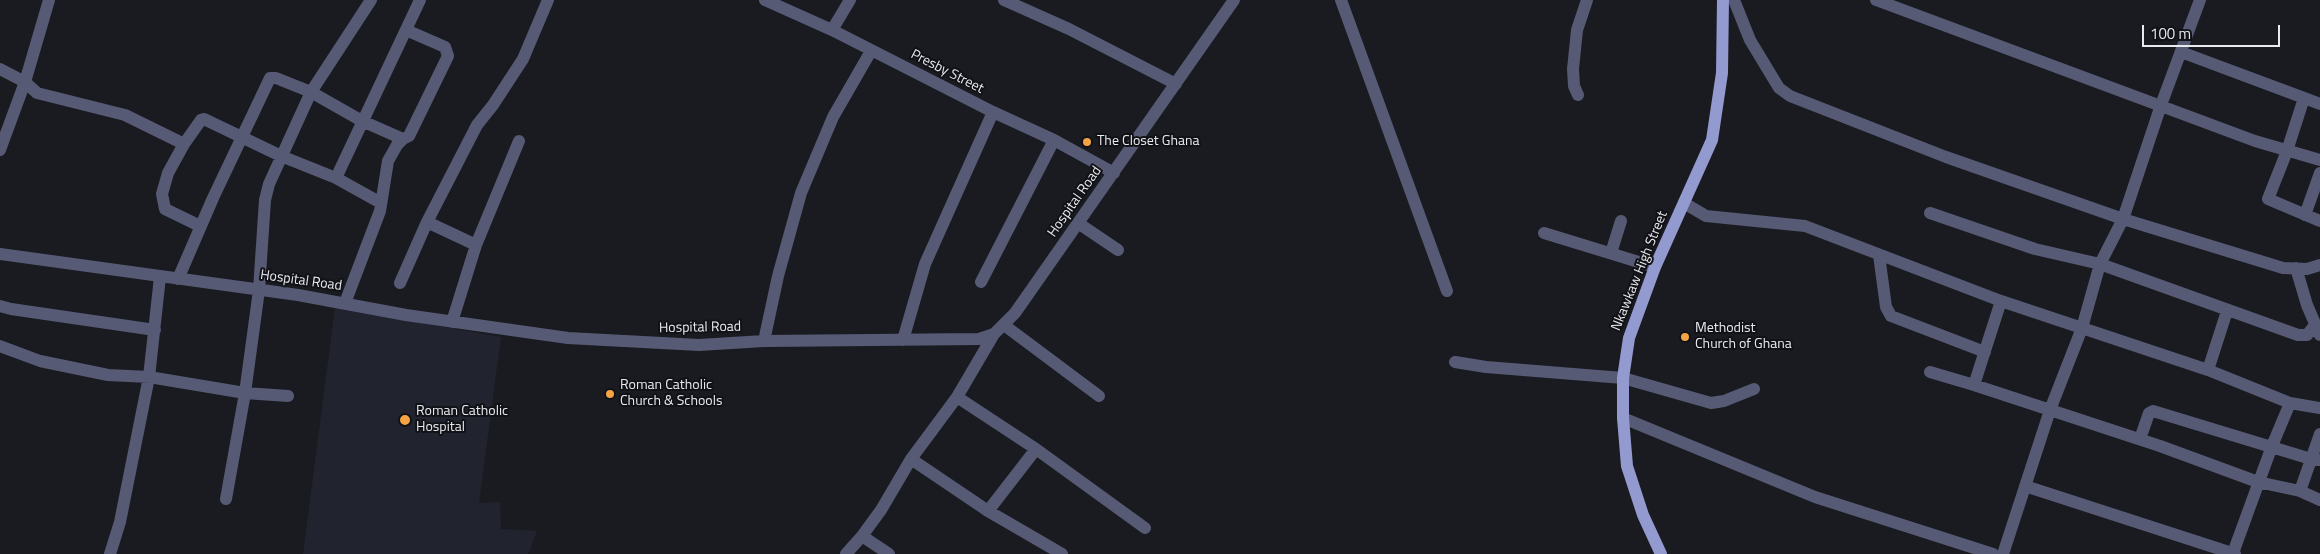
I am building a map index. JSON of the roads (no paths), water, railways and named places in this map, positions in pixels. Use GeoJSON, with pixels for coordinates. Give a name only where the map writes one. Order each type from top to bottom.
{"type":"FeatureCollection","features":[{"type":"Feature","properties":{"kind":"main road","name":"Nkawkaw High Street"},"geometry":{"type":"LineString","coordinates":[[1661,554],[1655,544],[1633,489],[1627,466],[1622,418],[1623,378],[1629,338],[1656,267],[1712,140],[1722,73],[1723,0]]}},
{"type":"Feature","properties":{"kind":"street"},"geometry":{"type":"LineString","coordinates":[[0,150],[25,82],[50,0]]}},
{"type":"Feature","properties":{"kind":"street"},"geometry":{"type":"LineString","coordinates":[[226,500],[245,393],[259,290],[265,200],[269,184],[311,92],[371,0]]}},
{"type":"Feature","properties":{"kind":"street"},"geometry":{"type":"LineString","coordinates":[[336,178],[420,0]]}},
{"type":"Feature","properties":{"kind":"street"},"geometry":{"type":"LineString","coordinates":[[400,283],[427,222],[477,125],[493,105],[523,58],[548,0]]}},
{"type":"Feature","properties":{"kind":"street","name":"Presby Street"},"geometry":{"type":"LineString","coordinates":[[765,0],[832,30],[993,112],[1054,140],[1114,173]]}},
{"type":"Feature","properties":{"kind":"street"},"geometry":{"type":"LineString","coordinates":[[832,30],[850,0]]}},
{"type":"Feature","properties":{"kind":"street"},"geometry":{"type":"LineString","coordinates":[[1004,0],[1069,29],[1176,84]]}},
{"type":"Feature","properties":{"kind":"street"},"geometry":{"type":"LineString","coordinates":[[1341,0],[1446,291]]}},
{"type":"Feature","properties":{"kind":"street"},"geometry":{"type":"LineString","coordinates":[[1578,96],[1574,86],[1573,69],[1577,30],[1586,0]]}},
{"type":"Feature","properties":{"kind":"street"},"geometry":{"type":"LineString","coordinates":[[1734,0],[1750,40],[1779,88],[1790,96],[1946,157],[2123,219],[2283,268],[2307,268],[2320,265]]}},
{"type":"Feature","properties":{"kind":"street"},"geometry":{"type":"LineString","coordinates":[[1876,0],[1966,35],[2287,151],[2320,160]]}},
{"type":"Feature","properties":{"kind":"street"},"geometry":{"type":"LineString","coordinates":[[2003,554],[2050,410],[2082,328],[2100,264],[2123,219],[2161,105],[2200,0]]}},
{"type":"Feature","properties":{"kind":"street","name":"Hospital Road"},"geometry":{"type":"LineString","coordinates":[[0,254],[160,278],[259,290],[452,322],[568,338],[699,345],[764,341],[979,339],[994,334],[1004,325],[1114,173],[1234,1]]}},
{"type":"Feature","properties":{"kind":"street"},"geometry":{"type":"LineString","coordinates":[[345,303],[380,211],[388,161],[397,145],[412,132],[448,56],[445,48],[406,30]]}},
{"type":"Feature","properties":{"kind":"street"},"geometry":{"type":"LineString","coordinates":[[764,341],[778,276],[801,193],[833,117],[871,51]]}},
{"type":"Feature","properties":{"kind":"street"},"geometry":{"type":"LineString","coordinates":[[2180,52],[2320,104]]}},
{"type":"Feature","properties":{"kind":"street"},"geometry":{"type":"LineString","coordinates":[[0,69],[25,82],[37,93],[125,115],[184,144]]}},
{"type":"Feature","properties":{"kind":"street"},"geometry":{"type":"LineString","coordinates":[[178,279],[200,226],[270,78],[276,78],[311,92],[403,140]]}},
{"type":"Feature","properties":{"kind":"street"},"geometry":{"type":"LineString","coordinates":[[2304,98],[2287,151],[2268,199],[2320,221]]}},
{"type":"Feature","properties":{"kind":"street"},"geometry":{"type":"LineString","coordinates":[[903,340],[925,264],[954,195],[993,112]]}},
{"type":"Feature","properties":{"kind":"street"},"geometry":{"type":"LineString","coordinates":[[200,226],[165,209],[162,194],[168,174],[184,144],[201,120],[204,119],[281,156],[336,178],[381,203]]}},
{"type":"Feature","properties":{"kind":"street"},"geometry":{"type":"LineString","coordinates":[[982,282],[1054,140]]}},
{"type":"Feature","properties":{"kind":"street"},"geometry":{"type":"LineString","coordinates":[[452,322],[476,245],[518,141]]}},
{"type":"Feature","properties":{"kind":"street"},"geometry":{"type":"LineString","coordinates":[[2305,215],[2320,173]]}},
{"type":"Feature","properties":{"kind":"street"},"geometry":{"type":"LineString","coordinates":[[1684,203],[1706,216],[1805,226],[1879,256],[2001,301],[2208,370],[2290,404],[2320,408]]}},
{"type":"Feature","properties":{"kind":"street"},"geometry":{"type":"LineString","coordinates":[[1930,213],[2035,249],[2100,264],[2302,336],[2318,330],[2296,268]]}},
{"type":"Feature","properties":{"kind":"street"},"geometry":{"type":"LineString","coordinates":[[1611,254],[1621,220]]}},
{"type":"Feature","properties":{"kind":"street"},"geometry":{"type":"LineString","coordinates":[[427,222],[476,245]]}},
{"type":"Feature","properties":{"kind":"street"},"geometry":{"type":"LineString","coordinates":[[1078,223],[1118,250]]}},
{"type":"Feature","properties":{"kind":"street"},"geometry":{"type":"LineString","coordinates":[[1544,233],[1656,267]]}},
{"type":"Feature","properties":{"kind":"street"},"geometry":{"type":"LineString","coordinates":[[1879,256],[1886,307],[1891,316],[1984,352]]}},
{"type":"Feature","properties":{"kind":"street"},"geometry":{"type":"LineString","coordinates":[[110,554],[120,522],[149,377],[156,330],[160,278]]}},
{"type":"Feature","properties":{"kind":"street"},"geometry":{"type":"LineString","coordinates":[[1974,385],[2001,301]]}},
{"type":"Feature","properties":{"kind":"street"},"geometry":{"type":"LineString","coordinates":[[0,306],[156,330]]}},
{"type":"Feature","properties":{"kind":"street"},"geometry":{"type":"LineString","coordinates":[[2208,370],[2228,311]]}},
{"type":"Feature","properties":{"kind":"street"},"geometry":{"type":"LineString","coordinates":[[1004,325],[1099,396]]}},
{"type":"Feature","properties":{"kind":"street"},"geometry":{"type":"LineString","coordinates":[[846,554],[881,510],[911,459],[958,397],[994,334]]}},
{"type":"Feature","properties":{"kind":"street"},"geometry":{"type":"LineString","coordinates":[[0,346],[40,362],[108,375],[149,377],[245,393],[288,396]]}},
{"type":"Feature","properties":{"kind":"street"},"geometry":{"type":"LineString","coordinates":[[1455,362],[1486,367],[1623,378],[1711,403],[1724,401],[1754,389]]}},
{"type":"Feature","properties":{"kind":"street"},"geometry":{"type":"LineString","coordinates":[[1930,372],[2140,439],[2258,482],[2300,491],[2320,500]]}},
{"type":"Feature","properties":{"kind":"street"},"geometry":{"type":"LineString","coordinates":[[958,397],[1036,449],[1145,528]]}},
{"type":"Feature","properties":{"kind":"street"},"geometry":{"type":"LineString","coordinates":[[2025,486],[2234,553],[2258,482],[2290,404]]}},
{"type":"Feature","properties":{"kind":"street"},"geometry":{"type":"LineString","coordinates":[[2140,439],[2149,413],[2153,411],[2315,460]]}},
{"type":"Feature","properties":{"kind":"street"},"geometry":{"type":"LineString","coordinates":[[1622,418],[1815,497],[1993,554]]}},
{"type":"Feature","properties":{"kind":"street"},"geometry":{"type":"LineString","coordinates":[[2300,491],[2315,460],[2320,434]]}},
{"type":"Feature","properties":{"kind":"street"},"geometry":{"type":"LineString","coordinates":[[988,512],[1036,449]]}},
{"type":"Feature","properties":{"kind":"street"},"geometry":{"type":"LineString","coordinates":[[911,459],[988,512],[1062,554]]}},
{"type":"Feature","properties":{"kind":"street"},"geometry":{"type":"LineString","coordinates":[[862,536],[889,554]]}},
{"type":"Feature","properties":{"kind":"place","name":"The Closet Ghana"},"geometry":{"type":"Point","coordinates":[1087,142]}},
{"type":"Feature","properties":{"kind":"place","name":"Methodist Church of Ghana"},"geometry":{"type":"Point","coordinates":[1685,337]}},
{"type":"Feature","properties":{"kind":"place","name":"Roman Catholic Church & Schools"},"geometry":{"type":"Point","coordinates":[610,394]}},
{"type":"Feature","properties":{"kind":"place","name":"Roman Catholic Hospital"},"geometry":{"type":"Point","coordinates":[405,420]}}]}
